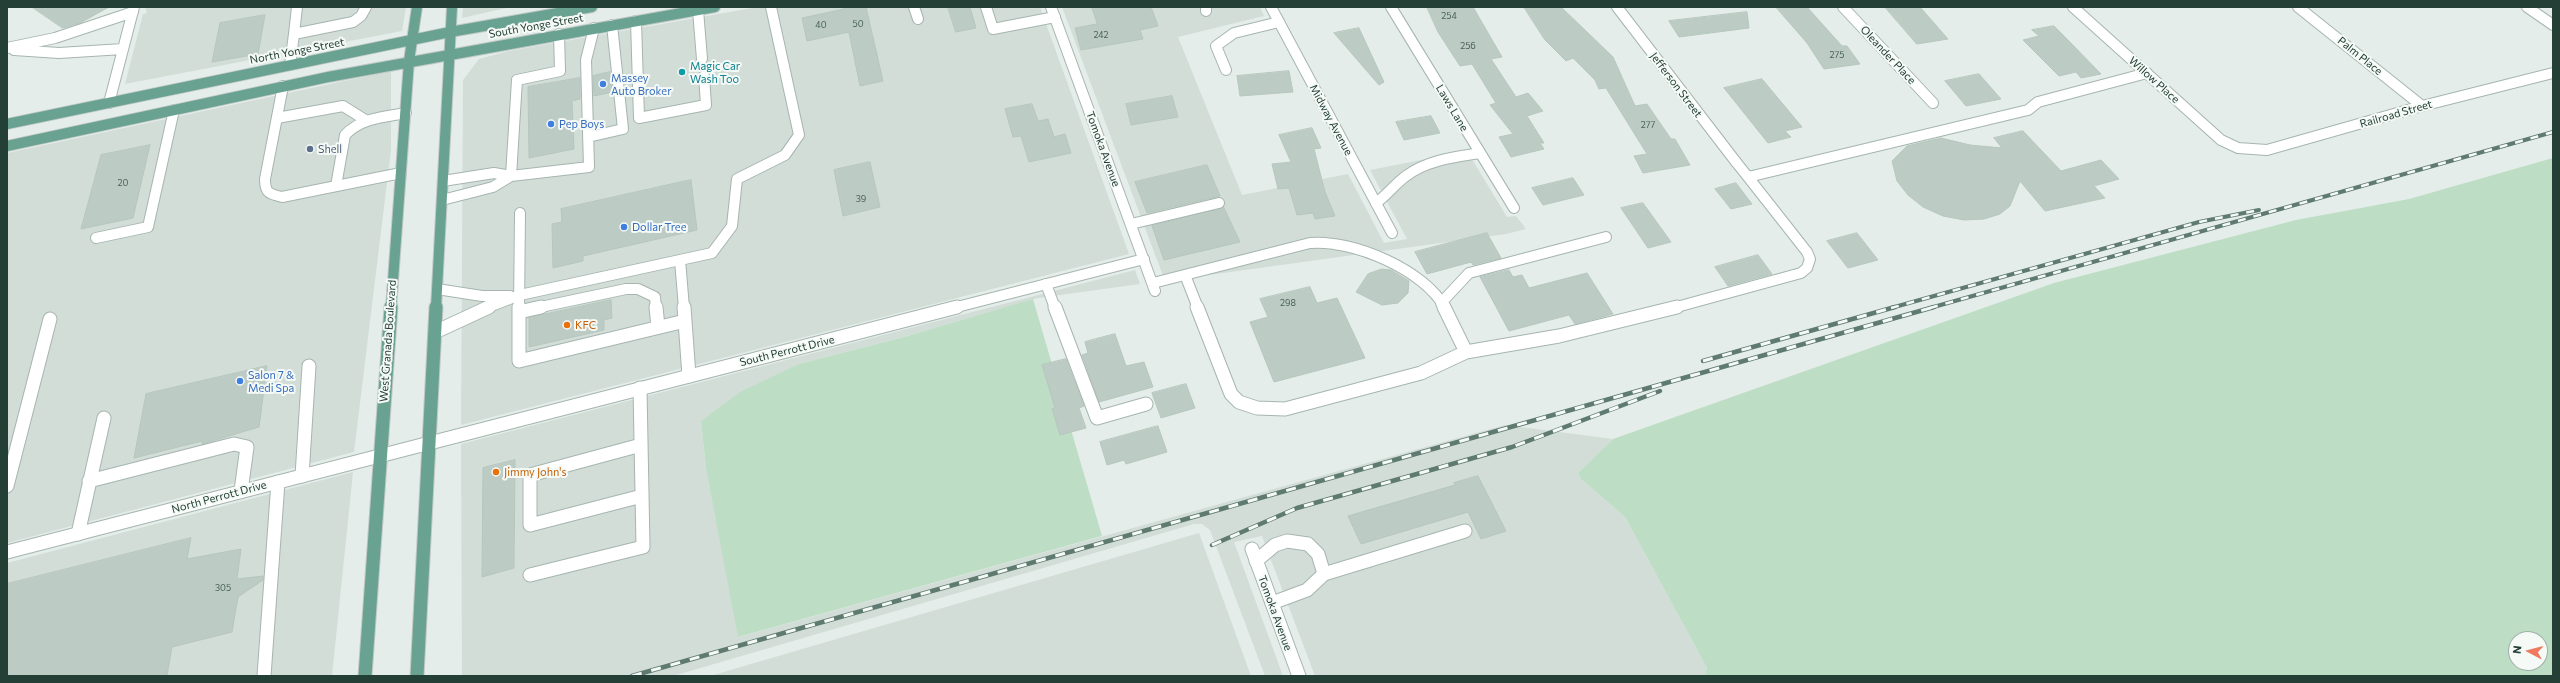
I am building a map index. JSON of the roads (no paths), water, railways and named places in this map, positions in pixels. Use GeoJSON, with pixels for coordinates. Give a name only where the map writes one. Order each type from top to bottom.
{"type":"FeatureCollection","features":[{"type":"Feature","properties":{"kind":"main road","name":"West Granada Boulevard"},"geometry":{"type":"LineString","coordinates":[[365,676],[411,40],[417,7]]}},
{"type":"Feature","properties":{"kind":"main road"},"geometry":{"type":"LineString","coordinates":[[417,676],[430,442],[448,54],[452,7]]}},
{"type":"Feature","properties":{"kind":"main road","name":"North Yonge Street"},"geometry":{"type":"LineString","coordinates":[[7,124],[450,32],[593,7]]}},
{"type":"Feature","properties":{"kind":"main road","name":"South Yonge Street"},"geometry":{"type":"LineString","coordinates":[[410,61],[715,7]]}},
{"type":"Feature","properties":{"kind":"main road"},"geometry":{"type":"LineString","coordinates":[[7,146],[283,86],[410,61]]}},
{"type":"Feature","properties":{"kind":"street"},"geometry":{"type":"LineString","coordinates":[[290,65],[297,7]]}},
{"type":"Feature","properties":{"kind":"street"},"geometry":{"type":"LineString","coordinates":[[294,34],[353,22],[361,16],[366,7]]}},
{"type":"Feature","properties":{"kind":"street"},"geometry":{"type":"LineString","coordinates":[[435,332],[474,313],[520,296],[712,253],[732,226],[737,179],[785,155],[799,135],[771,7]]}},
{"type":"Feature","properties":{"kind":"street"},"geometry":{"type":"LineString","coordinates":[[914,7],[918,19]]}},
{"type":"Feature","properties":{"kind":"street"},"geometry":{"type":"LineString","coordinates":[[986,7],[992,29],[1053,12]]}},
{"type":"Feature","properties":{"kind":"street","name":"Midway Avenue"},"geometry":{"type":"LineString","coordinates":[[1271,7],[1392,233]]}},
{"type":"Feature","properties":{"kind":"street","name":"Laws Lane"},"geometry":{"type":"LineString","coordinates":[[1391,7],[1514,208]]}},
{"type":"Feature","properties":{"kind":"street","name":"Jefferson Street"},"geometry":{"type":"LineString","coordinates":[[1466,352],[1559,337],[1743,291],[1801,273],[1807,268],[1810,259],[1807,252],[1617,7]]}},
{"type":"Feature","properties":{"kind":"street","name":"Oleander Place"},"geometry":{"type":"LineString","coordinates":[[1843,7],[1933,103]]}},
{"type":"Feature","properties":{"kind":"street","name":"Willow Place"},"geometry":{"type":"LineString","coordinates":[[2073,7],[2221,140],[2238,148]]}},
{"type":"Feature","properties":{"kind":"street","name":"Palm Place"},"geometry":{"type":"LineString","coordinates":[[2298,7],[2422,106]]}},
{"type":"Feature","properties":{"kind":"street"},"geometry":{"type":"LineString","coordinates":[[2527,7],[2553,25]]}},
{"type":"Feature","properties":{"kind":"street"},"geometry":{"type":"LineString","coordinates":[[7,49],[48,39],[133,10]]}},
{"type":"Feature","properties":{"kind":"street"},"geometry":{"type":"LineString","coordinates":[[109,103],[133,10]]}},
{"type":"Feature","properties":{"kind":"street"},"geometry":{"type":"LineString","coordinates":[[698,10],[702,59]]}},
{"type":"Feature","properties":{"kind":"street","name":"Tomoka Avenue"},"geometry":{"type":"LineString","coordinates":[[1053,12],[1154,287],[1185,275]]}},
{"type":"Feature","properties":{"kind":"street"},"geometry":{"type":"LineString","coordinates":[[636,21],[639,118],[706,105],[704,76]]}},
{"type":"Feature","properties":{"kind":"street"},"geometry":{"type":"LineString","coordinates":[[1226,70],[1216,46],[1234,33],[1279,22]]}},
{"type":"Feature","properties":{"kind":"street"},"geometry":{"type":"LineString","coordinates":[[588,136],[623,129],[612,25]]}},
{"type":"Feature","properties":{"kind":"street"},"geometry":{"type":"LineString","coordinates":[[443,181],[494,173],[512,176],[589,167],[586,60],[591,46],[594,28]]}},
{"type":"Feature","properties":{"kind":"street"},"geometry":{"type":"LineString","coordinates":[[512,176],[517,80],[560,71],[559,34]]}},
{"type":"Feature","properties":{"kind":"street"},"geometry":{"type":"LineString","coordinates":[[44,53],[48,39]]}},
{"type":"Feature","properties":{"kind":"street"},"geometry":{"type":"LineString","coordinates":[[7,49],[44,53],[123,49]]}},
{"type":"Feature","properties":{"kind":"street"},"geometry":{"type":"LineString","coordinates":[[1748,177],[2028,110],[2038,102],[2147,73]]}},
{"type":"Feature","properties":{"kind":"street","name":"Railroad Street"},"geometry":{"type":"LineString","coordinates":[[2238,148],[2268,150],[2422,106],[2553,73]]}},
{"type":"Feature","properties":{"kind":"street"},"geometry":{"type":"LineString","coordinates":[[283,86],[265,179],[265,190],[269,194],[282,197],[401,173]]}},
{"type":"Feature","properties":{"kind":"street"},"geometry":{"type":"LineString","coordinates":[[277,118],[342,106],[367,121]]}},
{"type":"Feature","properties":{"kind":"street"},"geometry":{"type":"LineString","coordinates":[[96,238],[148,227],[174,110]]}},
{"type":"Feature","properties":{"kind":"street"},"geometry":{"type":"LineString","coordinates":[[336,186],[345,135],[354,126],[367,121],[406,113]]}},
{"type":"Feature","properties":{"kind":"street"},"geometry":{"type":"LineString","coordinates":[[1376,203],[1399,182],[1417,169],[1436,161],[1480,153]]}},
{"type":"Feature","properties":{"kind":"street"},"geometry":{"type":"LineString","coordinates":[[442,200],[492,187],[512,176]]}},
{"type":"Feature","properties":{"kind":"street"},"geometry":{"type":"LineString","coordinates":[[1131,224],[1219,203]]}},
{"type":"Feature","properties":{"kind":"street"},"geometry":{"type":"LineString","coordinates":[[520,213],[519,361],[685,321]]}},
{"type":"Feature","properties":{"kind":"street"},"geometry":{"type":"LineString","coordinates":[[1441,303],[1469,273],[1606,237]]}},
{"type":"Feature","properties":{"kind":"street"},"geometry":{"type":"LineString","coordinates":[[1326,241],[1343,244],[1365,252],[1425,284],[1436,293],[1466,352],[1421,373],[1395,381],[1284,409],[1257,408],[1239,402],[1231,394],[1185,275],[1310,243],[1326,241]]}},
{"type":"Feature","properties":{"kind":"street","name":"South Perrott Drive"},"geometry":{"type":"LineString","coordinates":[[430,442],[1144,259]]}},
{"type":"Feature","properties":{"kind":"street"},"geometry":{"type":"LineString","coordinates":[[680,260],[689,376]]}},
{"type":"Feature","properties":{"kind":"street"},"geometry":{"type":"LineString","coordinates":[[1046,284],[1097,418],[1146,404]]}},
{"type":"Feature","properties":{"kind":"street"},"geometry":{"type":"LineString","coordinates":[[437,289],[482,296],[520,296]]}},
{"type":"Feature","properties":{"kind":"street"},"geometry":{"type":"LineString","coordinates":[[519,312],[626,289],[638,289],[655,296],[658,328]]}},
{"type":"Feature","properties":{"kind":"street"},"geometry":{"type":"LineString","coordinates":[[7,486],[50,319]]}},
{"type":"Feature","properties":{"kind":"street"},"geometry":{"type":"LineString","coordinates":[[302,476],[309,366]]}},
{"type":"Feature","properties":{"kind":"street"},"geometry":{"type":"LineString","coordinates":[[530,574],[643,547],[640,388]]}},
{"type":"Feature","properties":{"kind":"street"},"geometry":{"type":"LineString","coordinates":[[78,534],[104,418]]}},
{"type":"Feature","properties":{"kind":"street","name":"North Perrott Drive"},"geometry":{"type":"LineString","coordinates":[[7,552],[430,442]]}},
{"type":"Feature","properties":{"kind":"street"},"geometry":{"type":"LineString","coordinates":[[89,481],[234,444],[247,446],[241,491]]}},
{"type":"Feature","properties":{"kind":"street"},"geometry":{"type":"LineString","coordinates":[[641,446],[530,475],[530,525],[642,496]]}},
{"type":"Feature","properties":{"kind":"street"},"geometry":{"type":"LineString","coordinates":[[264,676],[278,482]]}},
{"type":"Feature","properties":{"kind":"street"},"geometry":{"type":"LineString","coordinates":[[1272,603],[1302,594],[1317,584],[1324,574],[1465,531]]}},
{"type":"Feature","properties":{"kind":"street","name":"Tomoka Avenue"},"geometry":{"type":"LineString","coordinates":[[1299,676],[1254,555],[1287,541],[1308,544],[1318,554],[1324,574]]}},
{"type":"Feature","properties":{"kind":"railway"},"geometry":{"type":"LineString","coordinates":[[1930,308],[2553,132]]}},
{"type":"Feature","properties":{"kind":"railway"},"geometry":{"type":"LineString","coordinates":[[1891,308],[2199,222],[2259,210]]}},
{"type":"Feature","properties":{"kind":"railway"},"geometry":{"type":"LineString","coordinates":[[1703,361],[1895,307]]}},
{"type":"Feature","properties":{"kind":"railway"},"geometry":{"type":"LineString","coordinates":[[632,676],[1934,307]]}},
{"type":"Feature","properties":{"kind":"railway"},"geometry":{"type":"LineString","coordinates":[[1212,545],[1297,508],[1512,447],[1660,391]]}},
{"type":"Feature","properties":{"kind":"place","name":"Magic Car Wash Too"},"geometry":{"type":"Point","coordinates":[682,72]}},
{"type":"Feature","properties":{"kind":"place","name":"Massey Auto Broker"},"geometry":{"type":"Point","coordinates":[603,84]}},
{"type":"Feature","properties":{"kind":"place","name":"Pep Boys"},"geometry":{"type":"Point","coordinates":[551,124]}},
{"type":"Feature","properties":{"kind":"place","name":"Shell"},"geometry":{"type":"Point","coordinates":[310,149]}},
{"type":"Feature","properties":{"kind":"place","name":"Dollar Tree"},"geometry":{"type":"Point","coordinates":[624,227]}},
{"type":"Feature","properties":{"kind":"place","name":"KFC"},"geometry":{"type":"Point","coordinates":[567,325]}},
{"type":"Feature","properties":{"kind":"place","name":"Salon 7 & Medi Spa"},"geometry":{"type":"Point","coordinates":[240,381]}},
{"type":"Feature","properties":{"kind":"place","name":"Jimmy John's"},"geometry":{"type":"Point","coordinates":[496,472]}}]}
